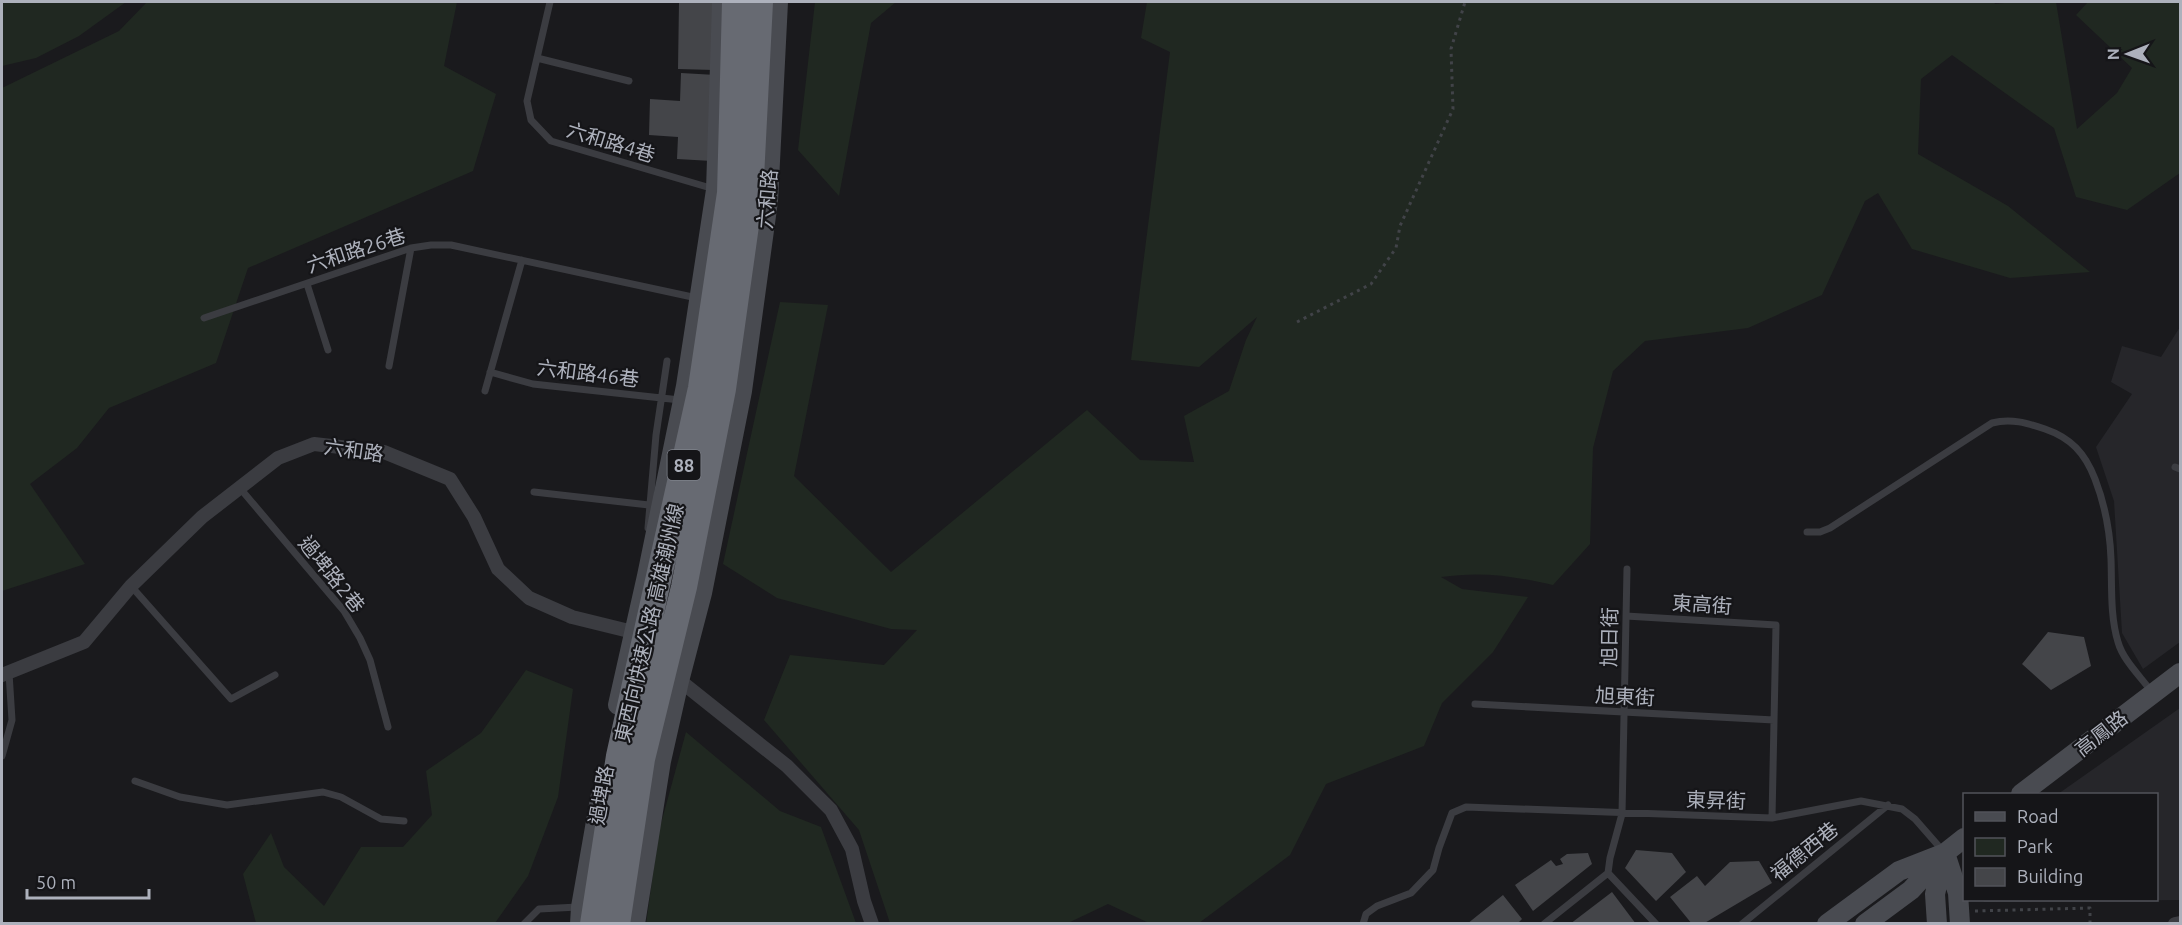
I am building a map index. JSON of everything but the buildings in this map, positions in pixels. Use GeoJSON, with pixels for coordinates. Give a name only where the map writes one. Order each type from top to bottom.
{"type":"FeatureCollection","features":[{"type":"Feature","properties":{"kind":"highway","name":"東西向快速公路 高雄潮州線"},"geometry":{"type":"LineString","coordinates":[[585,918],[701,388],[730,193],[735,2]]}},
{"type":"Feature","properties":{"kind":"highway","name":"東西向快速公路 高雄潮州線"},"geometry":{"type":"LineString","coordinates":[[617,924],[642,759],[684,587],[723,389],[750,198],[760,2]]}},
{"type":"Feature","properties":{"kind":"main road"},"geometry":{"type":"LineString","coordinates":[[633,632],[683,400],[716,190],[722,2]]}},
{"type":"Feature","properties":{"kind":"main road","name":"六和路"},"geometry":{"type":"LineString","coordinates":[[679,681],[702,593],[742,391],[768,201],[778,2]]}},
{"type":"Feature","properties":{"kind":"main road","name":"過埤路"},"geometry":{"type":"LineString","coordinates":[[585,918],[608,754],[633,632]]}},
{"type":"Feature","properties":{"kind":"main road","name":"高鳳路"},"geometry":{"type":"LineString","coordinates":[[2024,793],[2181,673]]}},
{"type":"Feature","properties":{"kind":"main road"},"geometry":{"type":"LineString","coordinates":[[635,924],[661,761],[679,681]]}},
{"type":"Feature","properties":{"kind":"main road"},"geometry":{"type":"LineString","coordinates":[[1865,924],[1911,890],[1945,853],[1963,840]]}},
{"type":"Feature","properties":{"kind":"main road"},"geometry":{"type":"LineString","coordinates":[[1945,853],[1958,893],[1960,918]]}},
{"type":"Feature","properties":{"kind":"main road"},"geometry":{"type":"LineString","coordinates":[[1827,924],[1899,871],[1945,853]]}},
{"type":"Feature","properties":{"kind":"main road"},"geometry":{"type":"LineString","coordinates":[[1937,924],[1935,894],[1945,853]]}},
{"type":"Feature","properties":{"kind":"street","name":"六和路"},"geometry":{"type":"LineString","coordinates":[[5,674],[84,642],[131,586],[202,517],[278,458],[314,444],[384,452],[450,479],[474,518],[498,569],[529,598],[572,617],[633,632]]}},
{"type":"Feature","properties":{"kind":"street"},"geometry":{"type":"LineString","coordinates":[[633,632],[679,681],[787,766],[831,810],[852,849],[864,901],[872,924]]}},
{"type":"Feature","properties":{"kind":"street"},"geometry":{"type":"LineString","coordinates":[[2175,924],[2181,923]]}},
{"type":"Feature","properties":{"kind":"lane","name":"六和路4巷"},"geometry":{"type":"LineString","coordinates":[[550,2],[528,93],[528,110],[531,120],[551,141],[716,190]]}},
{"type":"Feature","properties":{"kind":"lane"},"geometry":{"type":"LineString","coordinates":[[537,58],[629,81]]}},
{"type":"Feature","properties":{"kind":"lane","name":"六和路26巷"},"geometry":{"type":"LineString","coordinates":[[204,318],[411,248],[431,245],[451,245],[699,299]]}},
{"type":"Feature","properties":{"kind":"lane"},"geometry":{"type":"LineString","coordinates":[[389,366],[411,248]]}},
{"type":"Feature","properties":{"kind":"lane"},"geometry":{"type":"LineString","coordinates":[[485,391],[522,260]]}},
{"type":"Feature","properties":{"kind":"lane"},"geometry":{"type":"LineString","coordinates":[[307,284],[328,350]]}},
{"type":"Feature","properties":{"kind":"lane"},"geometry":{"type":"LineString","coordinates":[[652,552],[648,534],[649,505],[667,361]]}},
{"type":"Feature","properties":{"kind":"lane","name":"六和路46巷"},"geometry":{"type":"LineString","coordinates":[[490,372],[533,384],[683,400]]}},
{"type":"Feature","properties":{"kind":"lane"},"geometry":{"type":"LineString","coordinates":[[1807,532],[1820,532],[1830,528],[1992,423],[2015,420],[2060,434],[2084,456],[2103,498],[2108,524],[2117,641],[2123,654],[2153,693]]}},
{"type":"Feature","properties":{"kind":"lane","name":"過埤路2巷"},"geometry":{"type":"LineString","coordinates":[[239,487],[344,611],[370,660],[388,727]]}},
{"type":"Feature","properties":{"kind":"lane"},"geometry":{"type":"LineString","coordinates":[[534,492],[649,505]]}},
{"type":"Feature","properties":{"kind":"lane","name":"旭日街"},"geometry":{"type":"LineString","coordinates":[[1608,873],[1622,813],[1627,569]]}},
{"type":"Feature","properties":{"kind":"lane"},"geometry":{"type":"LineString","coordinates":[[131,586],[231,699],[275,675]]}},
{"type":"Feature","properties":{"kind":"lane","name":"東高街"},"geometry":{"type":"LineString","coordinates":[[1626,616],[1776,625],[1774,720]]}},
{"type":"Feature","properties":{"kind":"lane"},"geometry":{"type":"LineString","coordinates":[[2,756],[12,720],[5,674]]}},
{"type":"Feature","properties":{"kind":"lane","name":"旭東街"},"geometry":{"type":"LineString","coordinates":[[1475,704],[1774,720]]}},
{"type":"Feature","properties":{"kind":"lane"},"geometry":{"type":"LineString","coordinates":[[1772,818],[1774,720]]}},
{"type":"Feature","properties":{"kind":"lane"},"geometry":{"type":"LineString","coordinates":[[135,780],[180,797],[227,805],[323,792],[341,796],[381,819],[404,821]]}},
{"type":"Feature","properties":{"kind":"lane","name":"東昇街"},"geometry":{"type":"LineString","coordinates":[[1363,924],[1366,914],[1377,906],[1411,893],[1425,879],[1432,870],[1452,813],[1466,807],[1772,818],[1861,801],[1902,809],[1915,819],[1945,853]]}},
{"type":"Feature","properties":{"kind":"lane","name":"福德西巷"},"geometry":{"type":"LineString","coordinates":[[1742,924],[1887,805]]}},
{"type":"Feature","properties":{"kind":"lane"},"geometry":{"type":"LineString","coordinates":[[1544,924],[1608,873],[1656,924]]}},
{"type":"Feature","properties":{"kind":"lane"},"geometry":{"type":"LineString","coordinates":[[524,924],[539,909],[585,918]]}},
{"type":"Feature","properties":{"kind":"path"},"geometry":{"type":"LineString","coordinates":[[1297,322],[1371,284],[1396,248],[1400,226],[1453,109],[1451,49],[1465,2]]}},
{"type":"Feature","properties":{"kind":"path"},"geometry":{"type":"LineString","coordinates":[[1960,918],[2090,908],[2090,924]]}},
{"type":"Feature","properties":{"kind":"shaded area"},"geometry":{"type":"Polygon","coordinates":[[[2180,327],[2180,642],[2143,669],[2122,633],[2114,501],[2096,447],[2132,394],[2111,382],[2122,346],[2161,357],[2180,327]]]}},
{"type":"Feature","properties":{"kind":"shaded area"},"geometry":{"type":"Polygon","coordinates":[[[2180,708],[2180,900],[2158,900],[2158,793],[2059,793],[2180,708]]]}},
{"type":"Feature","properties":{"kind":"shaded area"},"geometry":{"type":"Polygon","coordinates":[[[1984,901],[2082,901],[1984,902],[1984,901]]]}},
{"type":"Feature","properties":{"kind":"green space"},"geometry":{"type":"Polygon","coordinates":[[[2,2],[126,2],[79,36],[36,58],[2,66],[2,2]]]}},
{"type":"Feature","properties":{"kind":"green space"},"geometry":{"type":"Polygon","coordinates":[[[147,2],[457,2],[444,66],[496,94],[473,171],[248,268],[216,363],[109,408],[77,448],[30,484],[85,564],[2,591],[2,88],[119,31],[147,2]]]}},
{"type":"Feature","properties":{"kind":"green space"},"geometry":{"type":"Polygon","coordinates":[[[815,2],[896,2],[871,23],[839,196],[798,150],[815,2]]]}},
{"type":"Feature","properties":{"kind":"green space"},"geometry":{"type":"Polygon","coordinates":[[[1147,2],[1994,2],[1995,4],[2056,2],[2077,129],[2117,93],[2132,68],[2076,15],[2088,2],[2180,2],[2180,173],[2127,210],[2076,197],[2054,128],[1952,55],[1921,79],[1918,154],[2008,206],[2090,272],[2010,278],[1912,249],[1878,193],[1865,201],[1822,295],[1748,328],[1645,341],[1613,371],[1593,448],[1590,544],[1553,585],[1497,575],[1470,574],[1441,577],[1462,589],[1528,597],[1493,652],[1442,703],[1424,746],[1326,784],[1290,855],[1199,923],[1149,923],[1108,904],[1068,923],[890,923],[859,830],[764,720],[790,655],[884,665],[917,630],[891,629],[777,598],[723,564],[780,302],[828,305],[794,476],[891,572],[1087,410],[1140,460],[1194,462],[1184,416],[1229,391],[1246,340],[1257,317],[1199,367],[1131,360],[1170,52],[1141,38],[1147,2]]]}},
{"type":"Feature","properties":{"kind":"green space"},"geometry":{"type":"Polygon","coordinates":[[[526,670],[573,689],[558,797],[528,876],[495,923],[256,923],[243,874],[271,833],[284,867],[324,906],[361,847],[403,847],[432,815],[426,771],[481,733],[526,670]]]}},
{"type":"Feature","properties":{"kind":"green space"},"geometry":{"type":"Polygon","coordinates":[[[686,732],[780,811],[821,827],[856,923],[646,924],[659,831],[686,732]]]}}]}
